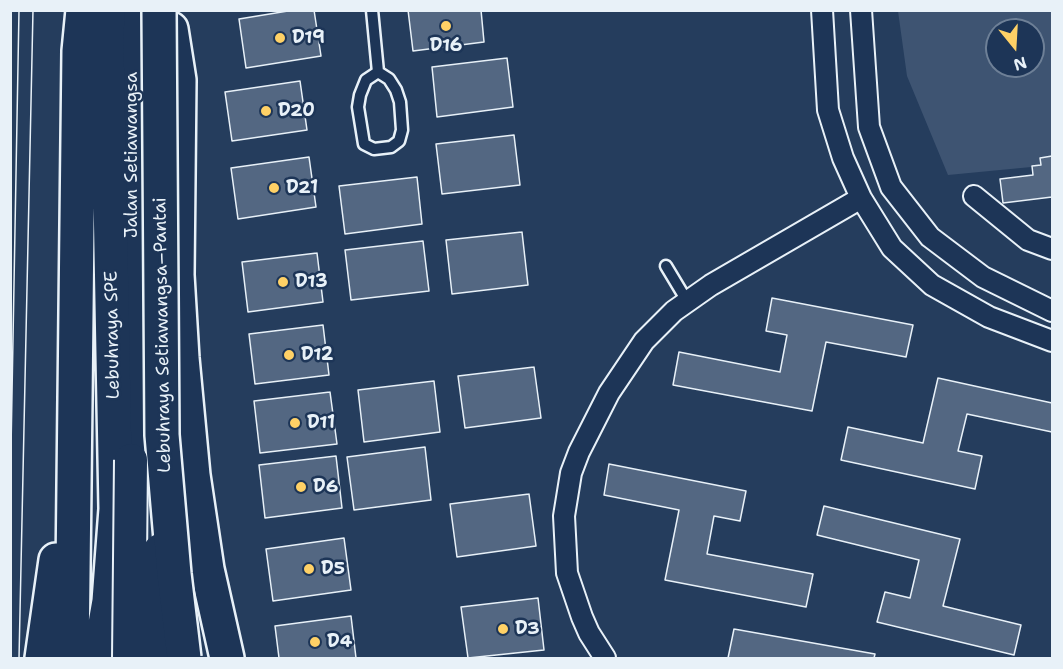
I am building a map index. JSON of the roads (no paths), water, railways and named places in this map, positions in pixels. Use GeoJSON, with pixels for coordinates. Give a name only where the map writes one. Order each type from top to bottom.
{"type":"FeatureCollection","features":[{"type":"Feature","properties":{"kind":"highway"},"geometry":{"type":"LineString","coordinates":[[56,658],[69,10]]}},
{"type":"Feature","properties":{"kind":"highway"},"geometry":{"type":"LineString","coordinates":[[72,658],[79,51],[82,10]]}},
{"type":"Feature","properties":{"kind":"highway","name":"Lebuhraya SPE"},"geometry":{"type":"LineString","coordinates":[[99,658],[109,601],[116,509],[106,42],[108,10]]}},
{"type":"Feature","properties":{"kind":"highway"},"geometry":{"type":"LineString","coordinates":[[167,17],[179,80],[177,275],[182,358],[193,475],[207,569],[227,658]]}},
{"type":"Feature","properties":{"kind":"highway","name":"Lebuhraya Setiawangsa–Pantai"},"geometry":{"type":"LineString","coordinates":[[167,17],[162,435],[184,658]]}},
{"type":"Feature","properties":{"kind":"highway"},"geometry":{"type":"LineString","coordinates":[[42,658],[57,552]]}},
{"type":"Feature","properties":{"kind":"highway"},"geometry":{"type":"LineString","coordinates":[[111,658],[112,639],[117,627],[157,618],[174,623],[186,635],[189,658]]}},
{"type":"Feature","properties":{"kind":"main road","name":"Jalan Setiawangsa"},"geometry":{"type":"LineString","coordinates":[[132,10],[146,461],[160,658]]}},
{"type":"Feature","properties":{"kind":"main road","name":"Jalan Setiawangsa"},"geometry":{"type":"LineString","coordinates":[[129,658],[161,314],[167,17]]}},
{"type":"Feature","properties":{"kind":"street"},"geometry":{"type":"LineString","coordinates":[[822,10],[828,110],[843,158],[861,198],[892,248],[932,285],[990,317],[1053,341]]}},
{"type":"Feature","properties":{"kind":"street"},"geometry":{"type":"LineString","coordinates":[[861,10],[869,127],[891,187],[930,237],[983,277],[1053,311]]}},
{"type":"Feature","properties":{"kind":"street"},"geometry":{"type":"LineString","coordinates":[[974,196],[1028,240],[1053,249]]}},
{"type":"Feature","properties":{"kind":"street"},"geometry":{"type":"LineString","coordinates":[[605,658],[585,625],[567,573],[564,516],[571,473],[609,393],[628,362],[658,326],[687,301],[861,198]]}},
{"type":"Feature","properties":{"kind":"lane"},"geometry":{"type":"LineString","coordinates":[[372,10],[378,72]]}},
{"type":"Feature","properties":{"kind":"lane"},"geometry":{"type":"LineString","coordinates":[[378,72],[389,79],[396,90],[400,102],[402,130],[399,141],[392,147],[374,149],[364,144],[358,107],[366,80],[378,72]]}},
{"type":"Feature","properties":{"kind":"lane"},"geometry":{"type":"LineString","coordinates":[[666,266],[687,301]]}},
{"type":"Feature","properties":{"kind":"tram line"},"geometry":{"type":"LineString","coordinates":[[10,503],[19,10]]}},
{"type":"Feature","properties":{"kind":"tram line"},"geometry":{"type":"LineString","coordinates":[[19,658],[33,10]]}},
{"type":"Feature","properties":{"kind":"place","name":"D16"},"geometry":{"type":"Point","coordinates":[446,26]}},
{"type":"Feature","properties":{"kind":"place","name":"D19"},"geometry":{"type":"Point","coordinates":[280,38]}},
{"type":"Feature","properties":{"kind":"place","name":"D20"},"geometry":{"type":"Point","coordinates":[266,111]}},
{"type":"Feature","properties":{"kind":"place","name":"D21"},"geometry":{"type":"Point","coordinates":[274,188]}},
{"type":"Feature","properties":{"kind":"place","name":"D13"},"geometry":{"type":"Point","coordinates":[283,282]}},
{"type":"Feature","properties":{"kind":"place","name":"D12"},"geometry":{"type":"Point","coordinates":[289,355]}},
{"type":"Feature","properties":{"kind":"place","name":"D11"},"geometry":{"type":"Point","coordinates":[295,423]}},
{"type":"Feature","properties":{"kind":"place","name":"D6"},"geometry":{"type":"Point","coordinates":[301,487]}},
{"type":"Feature","properties":{"kind":"place","name":"D5"},"geometry":{"type":"Point","coordinates":[309,569]}},
{"type":"Feature","properties":{"kind":"place","name":"D3"},"geometry":{"type":"Point","coordinates":[503,629]}},
{"type":"Feature","properties":{"kind":"place","name":"D4"},"geometry":{"type":"Point","coordinates":[315,642]}}]}
